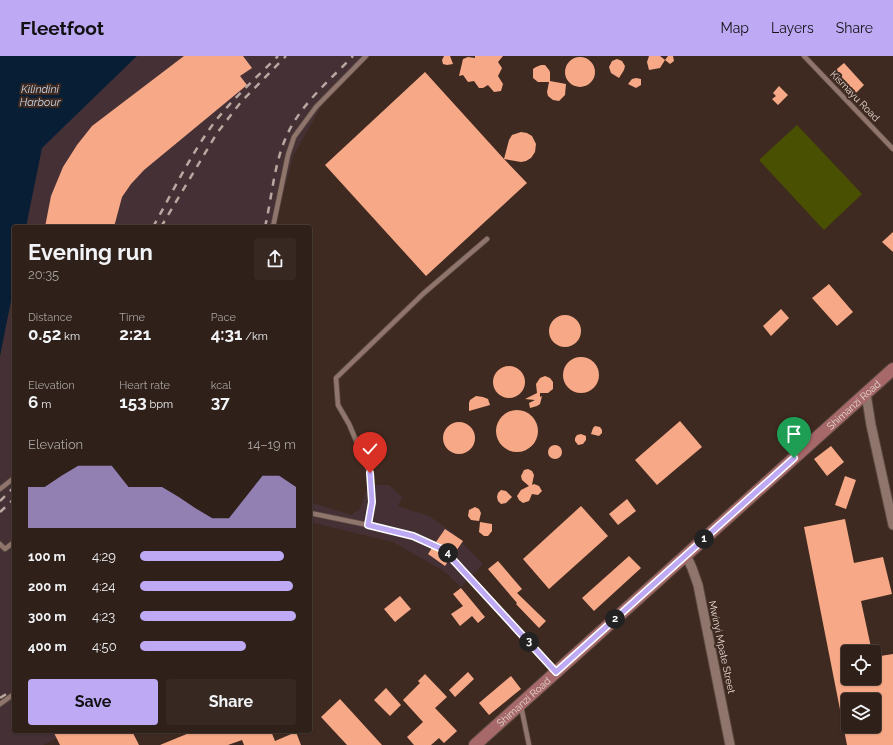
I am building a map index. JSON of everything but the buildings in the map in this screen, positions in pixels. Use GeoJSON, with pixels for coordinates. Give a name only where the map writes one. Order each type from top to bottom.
{"type":"FeatureCollection","features":[{"type":"Feature","properties":{"kind":"main road","name":"Shimanzi Road"},"geometry":{"type":"LineString","coordinates":[[475,745],[893,369]]}},
{"type":"Feature","properties":{"kind":"street"},"geometry":{"type":"LineString","coordinates":[[866,394],[893,525]]}},
{"type":"Feature","properties":{"kind":"street","name":"Mwinyi Mpate Street"},"geometry":{"type":"LineString","coordinates":[[686,555],[698,585],[730,745]]}},
{"type":"Feature","properties":{"kind":"lane"},"geometry":{"type":"LineString","coordinates":[[273,225],[288,155],[294,137],[316,107],[366,56]]}},
{"type":"Feature","properties":{"kind":"lane","name":"Kismayu Road"},"geometry":{"type":"LineString","coordinates":[[804,56],[893,149]]}},
{"type":"Feature","properties":{"kind":"lane"},"geometry":{"type":"LineString","coordinates":[[368,525],[372,502],[370,473],[349,424],[338,405],[336,378],[424,293],[487,240]]}},
{"type":"Feature","properties":{"kind":"lane"},"geometry":{"type":"LineString","coordinates":[[0,489],[12,480]]}},
{"type":"Feature","properties":{"kind":"lane"},"geometry":{"type":"LineString","coordinates":[[312,513],[413,536],[444,550],[556,672]]}},
{"type":"Feature","properties":{"kind":"lane"},"geometry":{"type":"LineString","coordinates":[[0,544],[5,549],[12,544]]}},
{"type":"Feature","properties":{"kind":"lane"},"geometry":{"type":"LineString","coordinates":[[0,704],[12,695]]}},
{"type":"Feature","properties":{"kind":"lane"},"geometry":{"type":"LineString","coordinates":[[521,704],[529,745]]}},
{"type":"Feature","properties":{"kind":"shaded area"},"geometry":{"type":"Polygon","coordinates":[[[131,56],[367,56],[324,102],[293,156],[276,225],[19,225],[37,145],[131,56]]]}},
{"type":"Feature","properties":{"kind":"shaded area"},"geometry":{"type":"Polygon","coordinates":[[[12,262],[12,733],[68,733],[43,745],[0,745],[0,319],[12,262]]]}},
{"type":"Feature","properties":{"kind":"shaded area"},"geometry":{"type":"Polygon","coordinates":[[[368,485],[389,485],[402,497],[398,506],[429,516],[452,532],[483,564],[461,587],[444,571],[393,542],[312,522],[312,503],[351,515],[360,509],[368,485]]]}},
{"type":"Feature","properties":{"kind":"green space"},"geometry":{"type":"Polygon","coordinates":[[[797,125],[862,194],[824,230],[759,160],[797,125]]]}},
{"type":"Feature","properties":{"kind":"water","name":"Kilindini Harbour"},"geometry":{"type":"Polygon","coordinates":[[[0,56],[137,56],[42,148],[26,225],[12,225],[12,296],[0,356],[0,56]]]}},
{"type":"Feature","properties":{"kind":"railway"},"geometry":{"type":"LineString","coordinates":[[154,225],[188,163],[218,117],[234,99],[278,56]]}},
{"type":"Feature","properties":{"kind":"railway"},"geometry":{"type":"LineString","coordinates":[[162,225],[217,133],[241,102],[286,56]]}},
{"type":"Feature","properties":{"kind":"railway"},"geometry":{"type":"LineString","coordinates":[[265,225],[276,169],[287,135],[300,113],[308,103],[353,56]]}},
{"type":"Feature","properties":{"kind":"railway"},"geometry":{"type":"LineString","coordinates":[[0,501],[12,489]]}},
{"type":"Feature","properties":{"kind":"railway"},"geometry":{"type":"LineString","coordinates":[[0,512],[12,501]]}},
{"type":"Feature","properties":{"kind":"railway"},"geometry":{"type":"LineString","coordinates":[[0,698],[12,690]]}},
{"type":"Feature","properties":{"kind":"route"},"geometry":{"type":"LineString","coordinates":[[370,473],[372,502],[368,525],[413,536],[444,550],[556,672],[794,458]]}}]}
